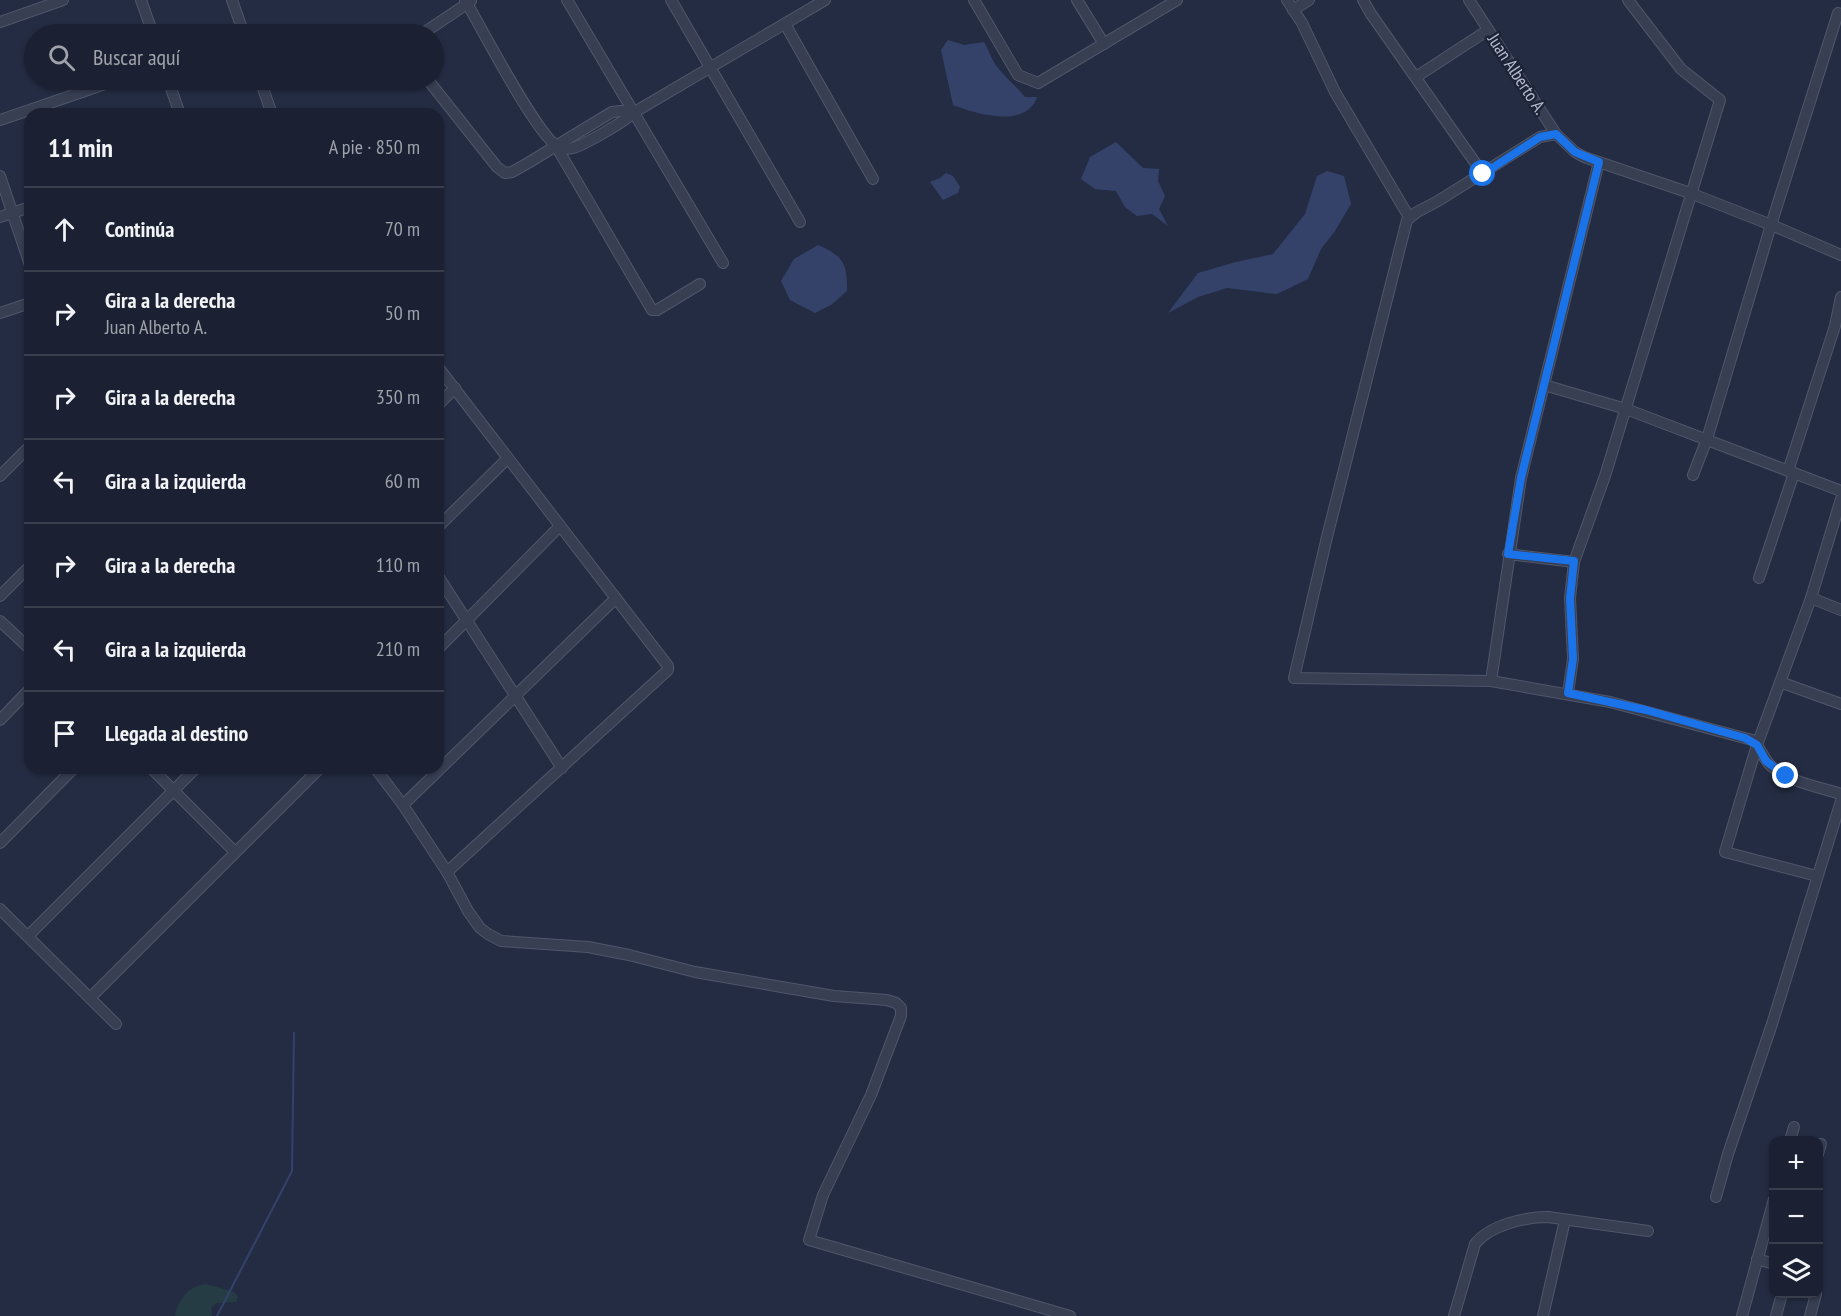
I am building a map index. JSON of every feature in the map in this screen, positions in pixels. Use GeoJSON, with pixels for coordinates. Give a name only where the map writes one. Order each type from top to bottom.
{"type":"FeatureCollection","features":[{"type":"Feature","properties":{"kind":"street"},"geometry":{"type":"LineString","coordinates":[[0,22],[63,0]]}},
{"type":"Feature","properties":{"kind":"street"},"geometry":{"type":"LineString","coordinates":[[141,0],[149,24]]}},
{"type":"Feature","properties":{"kind":"street"},"geometry":{"type":"LineString","coordinates":[[232,0],[240,24]]}},
{"type":"Feature","properties":{"kind":"street"},"geometry":{"type":"LineString","coordinates":[[567,0],[723,263]]}},
{"type":"Feature","properties":{"kind":"street"},"geometry":{"type":"LineString","coordinates":[[670,0],[800,222]]}},
{"type":"Feature","properties":{"kind":"street"},"geometry":{"type":"LineString","coordinates":[[556,146],[564,149],[573,148],[620,123],[633,113],[825,0]]}},
{"type":"Feature","properties":{"kind":"street"},"geometry":{"type":"LineString","coordinates":[[974,0],[1018,75],[1038,83],[1177,0]]}},
{"type":"Feature","properties":{"kind":"street"},"geometry":{"type":"LineString","coordinates":[[1077,0],[1104,44]]}},
{"type":"Feature","properties":{"kind":"street"},"geometry":{"type":"LineString","coordinates":[[1287,0],[1335,92],[1409,217]]}},
{"type":"Feature","properties":{"kind":"street"},"geometry":{"type":"LineString","coordinates":[[1293,10],[1310,0]]}},
{"type":"Feature","properties":{"kind":"street"},"geometry":{"type":"LineString","coordinates":[[1363,0],[1483,174]]}},
{"type":"Feature","properties":{"kind":"street","name":"Juan Alberto A."},"geometry":{"type":"LineString","coordinates":[[1469,0],[1556,134],[1575,152],[1690,193],[1841,255]]}},
{"type":"Feature","properties":{"kind":"street"},"geometry":{"type":"LineString","coordinates":[[1568,693],[1573,659],[1570,598],[1574,561],[1605,476],[1720,100],[1681,69],[1628,0]]}},
{"type":"Feature","properties":{"kind":"street"},"geometry":{"type":"LineString","coordinates":[[436,24],[469,1],[530,112],[556,146],[652,310],[657,310],[700,284]]}},
{"type":"Feature","properties":{"kind":"street"},"geometry":{"type":"LineString","coordinates":[[1694,475],[1838,13]]}},
{"type":"Feature","properties":{"kind":"street"},"geometry":{"type":"LineString","coordinates":[[785,24],[873,179]]}},
{"type":"Feature","properties":{"kind":"street"},"geometry":{"type":"LineString","coordinates":[[1416,77],[1488,30]]}},
{"type":"Feature","properties":{"kind":"street"},"geometry":{"type":"LineString","coordinates":[[35,108],[88,90]]}},
{"type":"Feature","properties":{"kind":"street"},"geometry":{"type":"LineString","coordinates":[[172,90],[178,108]]}},
{"type":"Feature","properties":{"kind":"street"},"geometry":{"type":"LineString","coordinates":[[264,90],[270,108]]}},
{"type":"Feature","properties":{"kind":"street"},"geometry":{"type":"LineString","coordinates":[[436,90],[504,173],[512,172],[556,146]]}},
{"type":"Feature","properties":{"kind":"street"},"geometry":{"type":"LineString","coordinates":[[0,120],[24,112]]}},
{"type":"Feature","properties":{"kind":"street"},"geometry":{"type":"LineString","coordinates":[[1556,134],[1540,137],[1483,174],[1409,217],[1406,223],[1294,678],[1491,681],[1568,693],[1646,710],[1745,738],[1757,745],[1766,761],[1774,769],[1786,776],[1841,794]]}},
{"type":"Feature","properties":{"kind":"street"},"geometry":{"type":"LineString","coordinates":[[1491,681],[1521,478],[1599,162]]}},
{"type":"Feature","properties":{"kind":"street"},"geometry":{"type":"LineString","coordinates":[[0,176],[24,247]]}},
{"type":"Feature","properties":{"kind":"street"},"geometry":{"type":"LineString","coordinates":[[0,217],[24,209]]}},
{"type":"Feature","properties":{"kind":"street"},"geometry":{"type":"LineString","coordinates":[[1759,578],[1835,326],[1841,297]]}},
{"type":"Feature","properties":{"kind":"street"},"geometry":{"type":"LineString","coordinates":[[0,314],[24,305]]}},
{"type":"Feature","properties":{"kind":"street"},"geometry":{"type":"LineString","coordinates":[[444,374],[666,662],[668,670],[447,872]]}},
{"type":"Feature","properties":{"kind":"street"},"geometry":{"type":"LineString","coordinates":[[1544,385],[1626,409],[1841,491]]}},
{"type":"Feature","properties":{"kind":"street"},"geometry":{"type":"LineString","coordinates":[[444,399],[455,388]]}},
{"type":"Feature","properties":{"kind":"street"},"geometry":{"type":"LineString","coordinates":[[1,473],[24,452]]}},
{"type":"Feature","properties":{"kind":"street"},"geometry":{"type":"LineString","coordinates":[[444,521],[508,458]]}},
{"type":"Feature","properties":{"kind":"street"},"geometry":{"type":"LineString","coordinates":[[1817,876],[1725,852],[1757,745],[1811,598],[1841,499]]}},
{"type":"Feature","properties":{"kind":"street"},"geometry":{"type":"LineString","coordinates":[[444,642],[560,526]]}},
{"type":"Feature","properties":{"kind":"street"},"geometry":{"type":"LineString","coordinates":[[1508,554],[1574,561]]}},
{"type":"Feature","properties":{"kind":"street"},"geometry":{"type":"LineString","coordinates":[[0,596],[24,572]]}},
{"type":"Feature","properties":{"kind":"street"},"geometry":{"type":"LineString","coordinates":[[444,585],[562,768]]}},
{"type":"Feature","properties":{"kind":"street"},"geometry":{"type":"LineString","coordinates":[[444,764],[616,598]]}},
{"type":"Feature","properties":{"kind":"street"},"geometry":{"type":"LineString","coordinates":[[1811,598],[1841,610]]}},
{"type":"Feature","properties":{"kind":"street"},"geometry":{"type":"LineString","coordinates":[[0,621],[24,643]]}},
{"type":"Feature","properties":{"kind":"street"},"geometry":{"type":"LineString","coordinates":[[1780,682],[1841,704]]}},
{"type":"Feature","properties":{"kind":"street"},"geometry":{"type":"LineString","coordinates":[[0,720],[24,696]]}},
{"type":"Feature","properties":{"kind":"street"},"geometry":{"type":"LineString","coordinates":[[0,843],[68,774]]}},
{"type":"Feature","properties":{"kind":"street"},"geometry":{"type":"LineString","coordinates":[[157,774],[235,852]]}},
{"type":"Feature","properties":{"kind":"street"},"geometry":{"type":"LineString","coordinates":[[28,936],[190,774]]}},
{"type":"Feature","properties":{"kind":"street"},"geometry":{"type":"LineString","coordinates":[[90,998],[314,774]]}},
{"type":"Feature","properties":{"kind":"street"},"geometry":{"type":"LineString","coordinates":[[380,774],[403,804],[480,928],[501,941],[588,947],[706,974],[834,996],[888,1000],[896,1003],[901,1008],[902,1016],[871,1095],[823,1195],[809,1240],[1070,1316]]}},
{"type":"Feature","properties":{"kind":"street"},"geometry":{"type":"LineString","coordinates":[[403,804],[434,774]]}},
{"type":"Feature","properties":{"kind":"street"},"geometry":{"type":"LineString","coordinates":[[1716,1197],[1841,801]]}},
{"type":"Feature","properties":{"kind":"street"},"geometry":{"type":"LineString","coordinates":[[0,909],[116,1024]]}},
{"type":"Feature","properties":{"kind":"street"},"geometry":{"type":"LineString","coordinates":[[1791,1136],[1794,1127]]}},
{"type":"Feature","properties":{"kind":"street"},"geometry":{"type":"LineString","coordinates":[[1742,1316],[1769,1214]]}},
{"type":"Feature","properties":{"kind":"street"},"geometry":{"type":"LineString","coordinates":[[1454,1316],[1475,1244],[1481,1236],[1495,1229],[1533,1217],[1648,1231]]}},
{"type":"Feature","properties":{"kind":"street"},"geometry":{"type":"LineString","coordinates":[[1543,1316],[1565,1220]]}},
{"type":"Feature","properties":{"kind":"street"},"geometry":{"type":"LineString","coordinates":[[1757,1259],[1769,1263]]}},
{"type":"Feature","properties":{"kind":"street"},"geometry":{"type":"LineString","coordinates":[[1776,1316],[1781,1298]]}},
{"type":"Feature","properties":{"kind":"street"},"geometry":{"type":"LineString","coordinates":[[1810,1316],[1815,1298]]}},
{"type":"Feature","properties":{"kind":"shaded area"},"geometry":{"type":"Polygon","coordinates":[[[206,1284],[234,1292],[238,1297],[236,1302],[216,1303],[211,1308],[212,1316],[175,1316],[185,1294],[194,1287],[206,1284]]]}},
{"type":"Feature","properties":{"kind":"water"},"geometry":{"type":"Polygon","coordinates":[[[948,40],[964,45],[984,42],[1001,72],[1025,97],[1037,97],[1031,107],[1012,116],[1000,116],[974,112],[953,105],[941,50],[948,40]]]}},
{"type":"Feature","properties":{"kind":"water"},"geometry":{"type":"Polygon","coordinates":[[[1116,142],[1143,168],[1159,169],[1158,181],[1165,196],[1159,209],[1168,226],[1152,214],[1137,216],[1125,207],[1116,191],[1095,189],[1081,179],[1090,157],[1116,142]]]}},
{"type":"Feature","properties":{"kind":"water"},"geometry":{"type":"Polygon","coordinates":[[[1327,171],[1344,176],[1351,204],[1321,249],[1308,279],[1277,294],[1227,288],[1198,297],[1168,313],[1198,273],[1273,254],[1305,214],[1317,176],[1327,171]]]}},
{"type":"Feature","properties":{"kind":"water"},"geometry":{"type":"Polygon","coordinates":[[[946,173],[953,176],[960,187],[958,193],[943,200],[930,182],[946,173]]]}},
{"type":"Feature","properties":{"kind":"water"},"geometry":{"type":"Polygon","coordinates":[[[818,245],[839,257],[845,267],[847,291],[831,305],[815,313],[790,300],[781,281],[794,259],[818,245]]]}},
{"type":"Feature","properties":{"kind":"waterway"},"geometry":{"type":"LineString","coordinates":[[217,1316],[292,1171],[294,1033]]}},
{"type":"Feature","properties":{"kind":"route"},"geometry":{"type":"LineString","coordinates":[[1483,174],[1540,137],[1556,134],[1575,152],[1599,162],[1521,478],[1508,554],[1574,561],[1570,598],[1573,659],[1568,693],[1646,710],[1752,740],[1766,761],[1786,776]]}}]}
